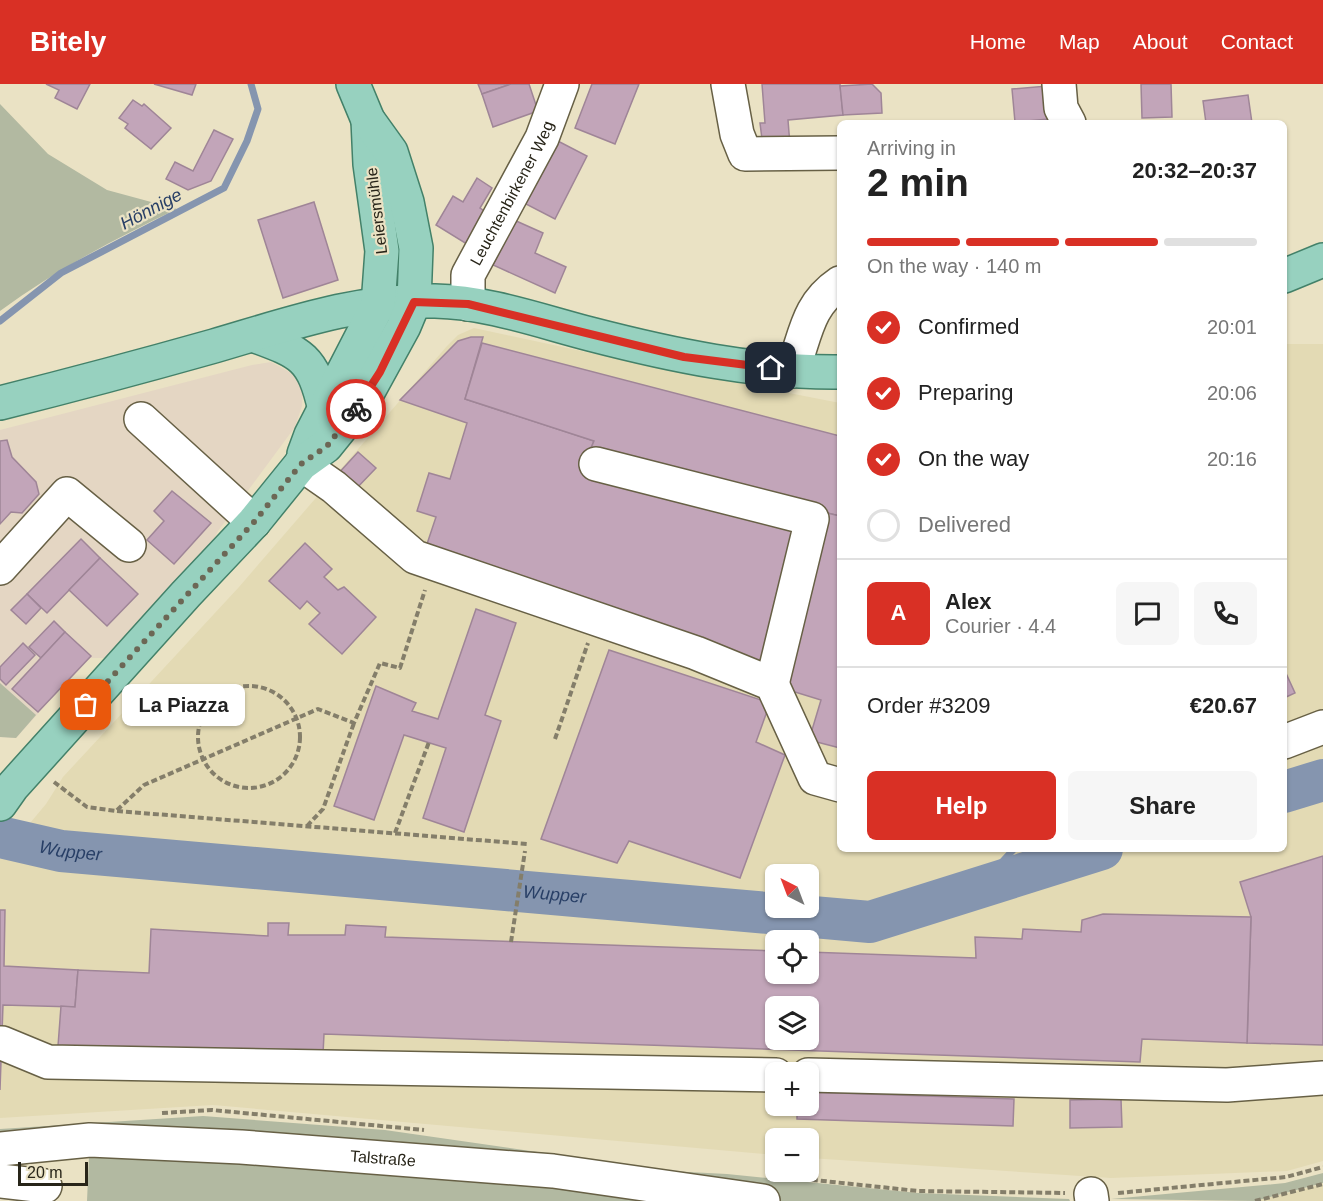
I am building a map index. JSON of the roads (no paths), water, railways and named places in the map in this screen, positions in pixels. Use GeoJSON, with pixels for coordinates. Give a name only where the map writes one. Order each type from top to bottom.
{"type":"FeatureCollection","features":[{"type":"Feature","properties":{"kind":"main road","name":"Leiersmühle"},"geometry":{"type":"LineString","coordinates":[[14,786],[164,618],[254,522],[301,464],[327,446],[364,399],[404,326],[414,302],[416,248],[407,202],[391,152],[368,120],[353,84]]}},
{"type":"Feature","properties":{"kind":"main road","name":"Leiersmühle"},"geometry":{"type":"LineString","coordinates":[[301,464],[311,435],[378,305],[382,243],[370,164],[368,120]]}},
{"type":"Feature","properties":{"kind":"main road"},"geometry":{"type":"LineString","coordinates":[[1287,275],[1323,260]]}},
{"type":"Feature","properties":{"kind":"main road"},"geometry":{"type":"LineString","coordinates":[[0,403],[322,315],[378,305],[414,302],[468,304],[684,357],[792,371],[837,372]]}},
{"type":"Feature","properties":{"kind":"main road"},"geometry":{"type":"LineString","coordinates":[[253,334],[285,346],[303,358],[314,370],[325,410]]}},
{"type":"Feature","properties":{"kind":"street","name":"Leuchtenbirkener Weg"},"geometry":{"type":"LineString","coordinates":[[468,304],[468,275],[542,138],[562,84]]}},
{"type":"Feature","properties":{"kind":"street"},"geometry":{"type":"LineString","coordinates":[[728,84],[737,134],[745,154],[837,153]]}},
{"type":"Feature","properties":{"kind":"street"},"geometry":{"type":"LineString","coordinates":[[1059,84],[1061,108],[1067,120]]}},
{"type":"Feature","properties":{"kind":"street"},"geometry":{"type":"LineString","coordinates":[[792,371],[810,314],[822,297],[837,285]]}},
{"type":"Feature","properties":{"kind":"street"},"geometry":{"type":"LineString","coordinates":[[141,420],[254,522]]}},
{"type":"Feature","properties":{"kind":"street"},"geometry":{"type":"LineString","coordinates":[[301,464],[334,487],[415,557],[696,653],[772,684]]}},
{"type":"Feature","properties":{"kind":"street"},"geometry":{"type":"LineString","coordinates":[[596,464],[812,519],[772,684],[815,778],[837,784]]}},
{"type":"Feature","properties":{"kind":"street"},"geometry":{"type":"LineString","coordinates":[[0,568],[67,494],[129,544]]}},
{"type":"Feature","properties":{"kind":"street"},"geometry":{"type":"LineString","coordinates":[[1287,741],[1323,727]]}},
{"type":"Feature","properties":{"kind":"street"},"geometry":{"type":"LineString","coordinates":[[2,1043],[48,1062],[765,1075]]}},
{"type":"Feature","properties":{"kind":"street"},"geometry":{"type":"LineString","coordinates":[[819,1075],[1227,1085],[1323,1078]]}},
{"type":"Feature","properties":{"kind":"street","name":"Talstraße"},"geometry":{"type":"LineString","coordinates":[[0,1149],[90,1140],[241,1147],[554,1171],[763,1201]]}},
{"type":"Feature","properties":{"kind":"street"},"geometry":{"type":"LineString","coordinates":[[0,1181],[45,1186]]}},
{"type":"Feature","properties":{"kind":"waterway","name":"Hönnige"},"geometry":{"type":"LineString","coordinates":[[0,321],[61,273],[224,188],[247,141],[258,109],[251,84]]}},
{"type":"Feature","properties":{"kind":"waterway","name":"Wupper"},"geometry":{"type":"LineString","coordinates":[[1287,791],[1323,780]]}},
{"type":"Feature","properties":{"kind":"waterway","name":"Wupper"},"geometry":{"type":"LineString","coordinates":[[0,837],[61,851],[870,922],[1092,852]]}},
{"type":"Feature","properties":{"kind":"waterway"},"geometry":{"type":"LineString","coordinates":[[979,887],[1011,852]]}},
{"type":"Feature","properties":{"kind":"place","name":"La Piazza"},"geometry":{"type":"Point","coordinates":[86,705]}}]}
